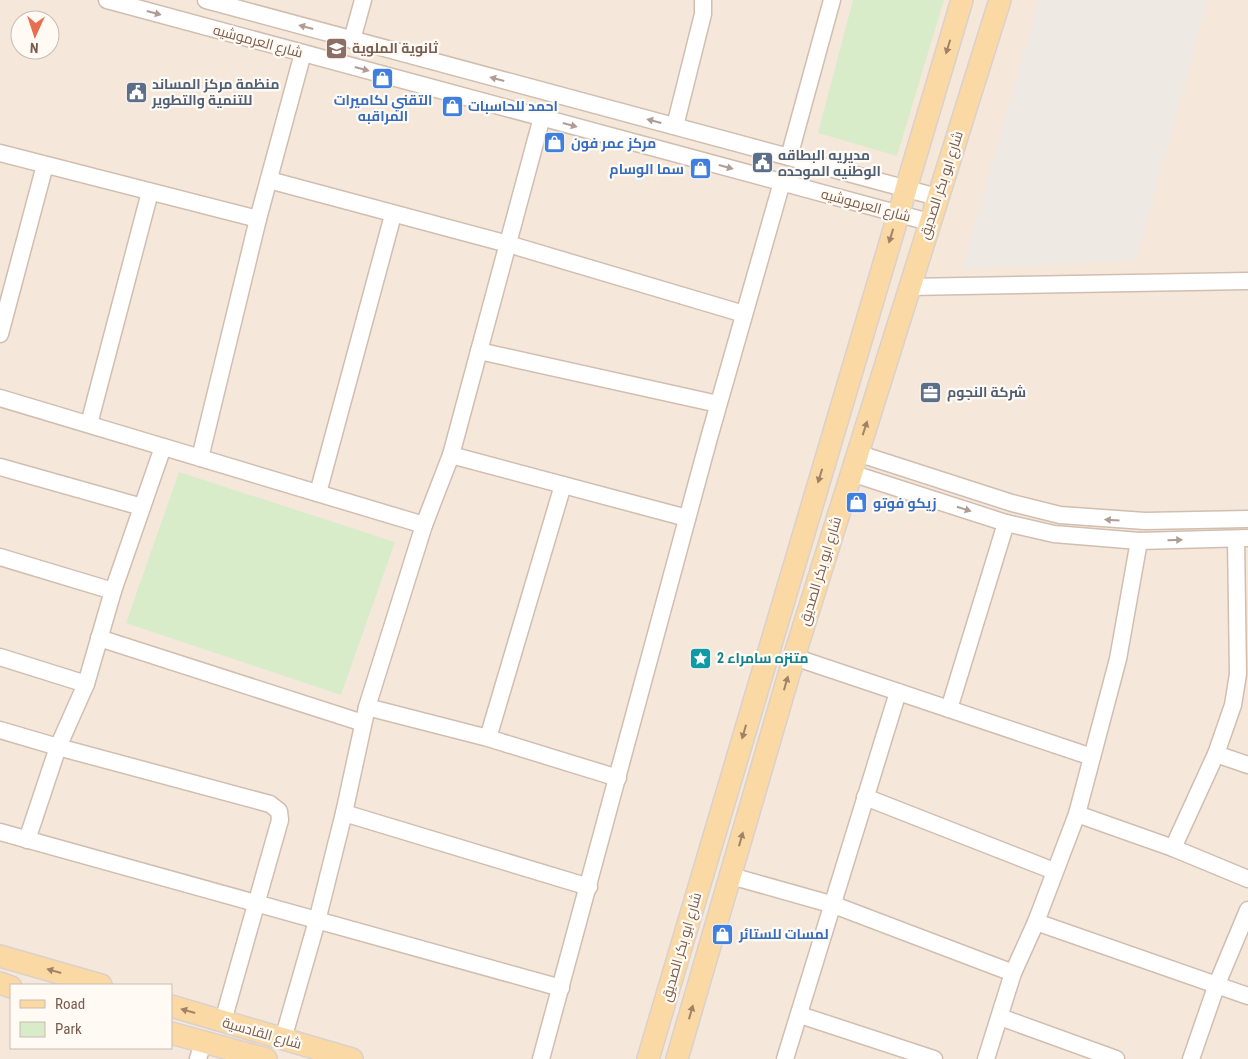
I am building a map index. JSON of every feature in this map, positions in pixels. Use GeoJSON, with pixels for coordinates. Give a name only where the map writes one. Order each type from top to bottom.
{"type":"FeatureCollection","features":[{"type":"Feature","properties":{"kind":"main road","name":"شارع ابو بكر الصديق"},"geometry":{"type":"LineString","coordinates":[[648,1059],[962,0]]}},
{"type":"Feature","properties":{"kind":"main road","name":"شارع ابو بكر الصديق"},"geometry":{"type":"LineString","coordinates":[[678,1059],[794,657],[1000,0]]}},
{"type":"Feature","properties":{"kind":"main road"},"geometry":{"type":"LineString","coordinates":[[0,956],[97,984]]}},
{"type":"Feature","properties":{"kind":"main road","name":"شارع القادسية"},"geometry":{"type":"LineString","coordinates":[[172,1006],[352,1059]]}},
{"type":"Feature","properties":{"kind":"main road","name":"شارع القادسية"},"geometry":{"type":"LineString","coordinates":[[172,1034],[200,1051],[266,1059]]}},
{"type":"Feature","properties":{"kind":"street","name":"شارع العرموشيه"},"geometry":{"type":"LineString","coordinates":[[107,0],[929,222]]}},
{"type":"Feature","properties":{"kind":"street","name":"شارع العرموشيه"},"geometry":{"type":"LineString","coordinates":[[206,0],[937,197]]}},
{"type":"Feature","properties":{"kind":"street"},"geometry":{"type":"LineString","coordinates":[[352,40],[363,0]]}},
{"type":"Feature","properties":{"kind":"street"},"geometry":{"type":"LineString","coordinates":[[675,126],[703,14],[703,0]]}},
{"type":"Feature","properties":{"kind":"street"},"geometry":{"type":"LineString","coordinates":[[789,157],[832,0]]}},
{"type":"Feature","properties":{"kind":"street"},"geometry":{"type":"LineString","coordinates":[[388,76],[396,52]]}},
{"type":"Feature","properties":{"kind":"street"},"geometry":{"type":"LineString","coordinates":[[200,458],[258,219],[303,53]]}},
{"type":"Feature","properties":{"kind":"street"},"geometry":{"type":"LineString","coordinates":[[283,1039],[317,921],[344,813],[367,707],[424,525],[451,455],[542,117]]}},
{"type":"Feature","properties":{"kind":"street"},"geometry":{"type":"LineString","coordinates":[[0,153],[258,219]]}},
{"type":"Feature","properties":{"kind":"street"},"geometry":{"type":"LineString","coordinates":[[0,334],[45,165]]}},
{"type":"Feature","properties":{"kind":"street"},"geometry":{"type":"LineString","coordinates":[[268,180],[508,244],[744,314]]}},
{"type":"Feature","properties":{"kind":"street"},"geometry":{"type":"LineString","coordinates":[[541,1059],[718,404],[782,182]]}},
{"type":"Feature","properties":{"kind":"street"},"geometry":{"type":"LineString","coordinates":[[89,424],[150,192]]}},
{"type":"Feature","properties":{"kind":"street"},"geometry":{"type":"LineString","coordinates":[[318,493],[394,215]]}},
{"type":"Feature","properties":{"kind":"street"},"geometry":{"type":"LineString","coordinates":[[909,287],[1248,281]]}},
{"type":"Feature","properties":{"kind":"street"},"geometry":{"type":"LineString","coordinates":[[479,351],[718,404]]}},
{"type":"Feature","properties":{"kind":"street"},"geometry":{"type":"LineString","coordinates":[[0,398],[424,525]]}},
{"type":"Feature","properties":{"kind":"street"},"geometry":{"type":"LineString","coordinates":[[27,840],[58,748],[86,684],[113,590],[163,447]]}},
{"type":"Feature","properties":{"kind":"street"},"geometry":{"type":"LineString","coordinates":[[451,455],[687,518]]}},
{"type":"Feature","properties":{"kind":"street"},"geometry":{"type":"LineString","coordinates":[[854,463],[1060,515],[1145,522],[1248,519]]}},
{"type":"Feature","properties":{"kind":"street"},"geometry":{"type":"LineString","coordinates":[[854,463],[1006,523],[1054,534],[1139,541],[1242,538],[1243,674],[1216,754],[1172,848]]}},
{"type":"Feature","properties":{"kind":"street"},"geometry":{"type":"LineString","coordinates":[[0,467],[142,507]]}},
{"type":"Feature","properties":{"kind":"street"},"geometry":{"type":"LineString","coordinates":[[488,738],[563,485]]}},
{"type":"Feature","properties":{"kind":"street"},"geometry":{"type":"LineString","coordinates":[[949,709],[1006,523]]}},
{"type":"Feature","properties":{"kind":"street"},"geometry":{"type":"LineString","coordinates":[[986,1059],[1013,973],[1036,922],[1077,814],[1118,659],[1139,541]]}},
{"type":"Feature","properties":{"kind":"street"},"geometry":{"type":"LineString","coordinates":[[0,557],[113,590]]}},
{"type":"Feature","properties":{"kind":"street"},"geometry":{"type":"LineString","coordinates":[[99,638],[363,723]]}},
{"type":"Feature","properties":{"kind":"street"},"geometry":{"type":"LineString","coordinates":[[794,657],[1092,757]]}},
{"type":"Feature","properties":{"kind":"street"},"geometry":{"type":"LineString","coordinates":[[0,658],[86,684]]}},
{"type":"Feature","properties":{"kind":"street"},"geometry":{"type":"LineString","coordinates":[[786,1059],[898,692]]}},
{"type":"Feature","properties":{"kind":"street"},"geometry":{"type":"LineString","coordinates":[[367,707],[488,738],[618,778]]}},
{"type":"Feature","properties":{"kind":"street"},"geometry":{"type":"LineString","coordinates":[[0,730],[58,748],[270,804],[279,811],[280,820],[223,1021]]}},
{"type":"Feature","properties":{"kind":"street"},"geometry":{"type":"LineString","coordinates":[[1216,754],[1248,765]]}},
{"type":"Feature","properties":{"kind":"street"},"geometry":{"type":"LineString","coordinates":[[865,797],[1054,871]]}},
{"type":"Feature","properties":{"kind":"street"},"geometry":{"type":"LineString","coordinates":[[344,813],[589,887]]}},
{"type":"Feature","properties":{"kind":"street"},"geometry":{"type":"LineString","coordinates":[[1077,814],[1172,848],[1248,879]]}},
{"type":"Feature","properties":{"kind":"street"},"geometry":{"type":"LineString","coordinates":[[0,832],[561,988]]}},
{"type":"Feature","properties":{"kind":"street"},"geometry":{"type":"LineString","coordinates":[[730,876],[834,905],[1013,973]]}},
{"type":"Feature","properties":{"kind":"street"},"geometry":{"type":"LineString","coordinates":[[1191,1059],[1217,984],[1248,910]]}},
{"type":"Feature","properties":{"kind":"street"},"geometry":{"type":"LineString","coordinates":[[1036,922],[1248,996]]}},
{"type":"Feature","properties":{"kind":"street"},"geometry":{"type":"LineString","coordinates":[[800,1015],[934,1059]]}},
{"type":"Feature","properties":{"kind":"street"},"geometry":{"type":"LineString","coordinates":[[1000,1017],[1116,1059]]}},
{"type":"Feature","properties":{"kind":"shaded area"},"geometry":{"type":"Polygon","coordinates":[[[0,0],[1248,0],[1248,1059],[0,1059],[0,0]]]}},
{"type":"Feature","properties":{"kind":"shaded area"},"geometry":{"type":"Polygon","coordinates":[[[1039,0],[1208,0],[1136,260],[962,269],[1039,0]]]}},
{"type":"Feature","properties":{"kind":"green space"},"geometry":{"type":"Polygon","coordinates":[[[853,0],[944,0],[897,156],[818,133],[853,0]]]}},
{"type":"Feature","properties":{"kind":"green space"},"geometry":{"type":"Polygon","coordinates":[[[179,472],[395,542],[341,695],[126,623],[179,472]]]}},
{"type":"Feature","properties":{"kind":"place","name":"ثانوية الملوية"},"geometry":{"type":"Point","coordinates":[336,48]}},
{"type":"Feature","properties":{"kind":"place","name":"التقني لكاميرات المراقبه"},"geometry":{"type":"Point","coordinates":[383,78]}},
{"type":"Feature","properties":{"kind":"place","name":"منظمة مركز المساند للتنمية والتطوير"},"geometry":{"type":"Point","coordinates":[136,92]}},
{"type":"Feature","properties":{"kind":"place","name":"احمد للحاسبات"},"geometry":{"type":"Point","coordinates":[452,106]}},
{"type":"Feature","properties":{"kind":"place","name":"مركز عمر فون"},"geometry":{"type":"Point","coordinates":[555,143]}},
{"type":"Feature","properties":{"kind":"place","name":"مديريه البطاقه الوطنيه الموحده"},"geometry":{"type":"Point","coordinates":[762,163]}},
{"type":"Feature","properties":{"kind":"place","name":"سما الوسام"},"geometry":{"type":"Point","coordinates":[700,169]}},
{"type":"Feature","properties":{"kind":"place","name":"شركة النجوم"},"geometry":{"type":"Point","coordinates":[931,392]}},
{"type":"Feature","properties":{"kind":"place","name":"زيكو فوتو"},"geometry":{"type":"Point","coordinates":[857,503]}},
{"type":"Feature","properties":{"kind":"place","name":"متنزه سامراء 2"},"geometry":{"type":"Point","coordinates":[701,658]}},
{"type":"Feature","properties":{"kind":"place","name":"لمسات للستائر"},"geometry":{"type":"Point","coordinates":[723,934]}}]}
